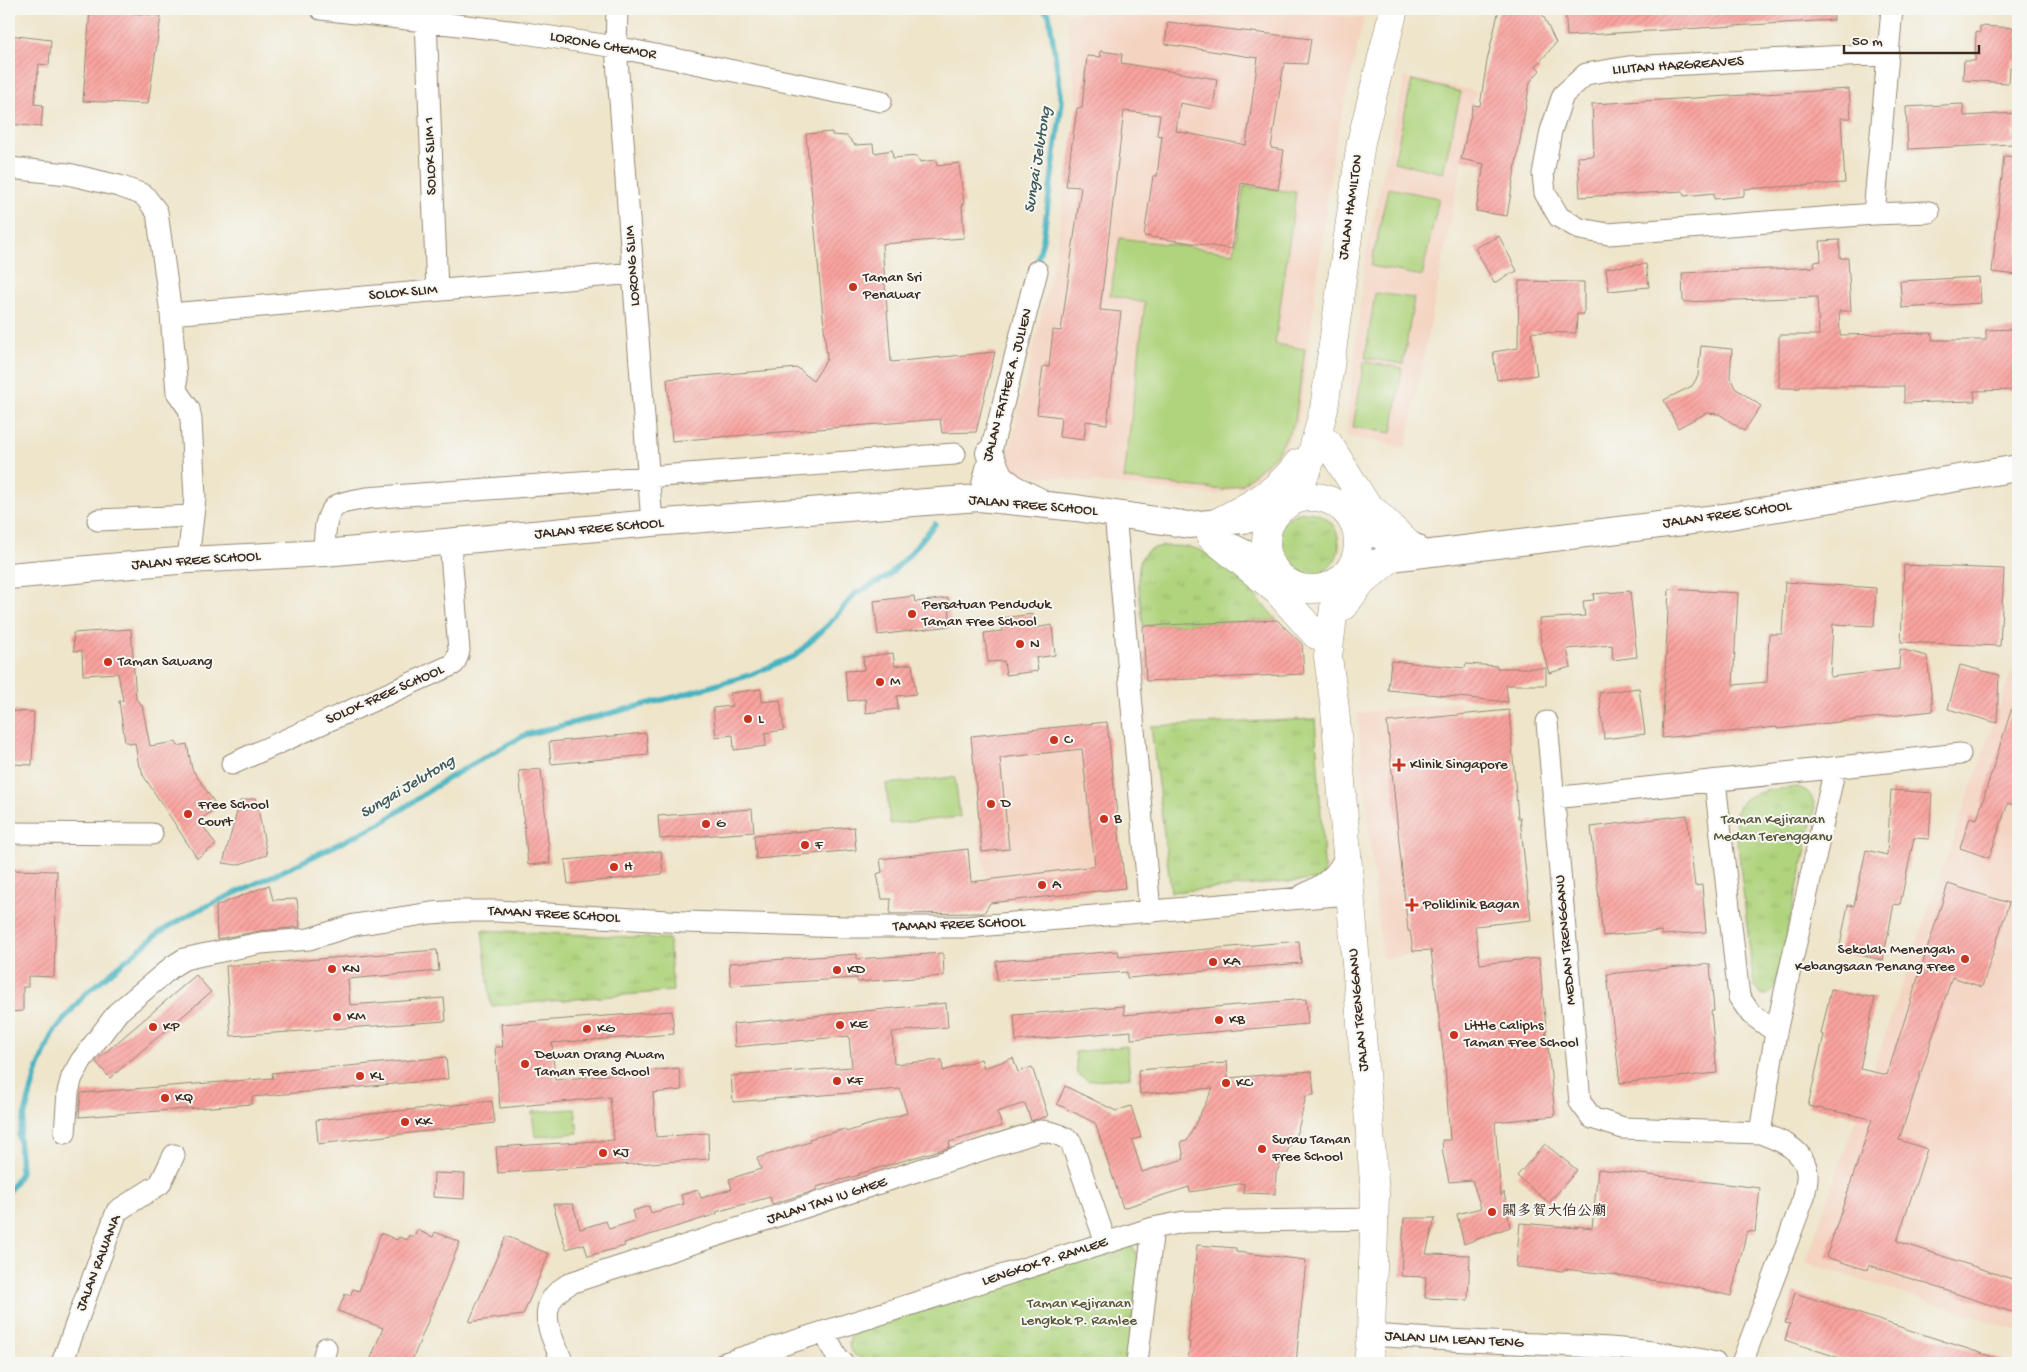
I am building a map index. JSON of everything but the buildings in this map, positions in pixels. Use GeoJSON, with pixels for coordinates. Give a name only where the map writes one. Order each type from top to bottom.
{"type":"FeatureCollection","features":[{"type":"Feature","properties":{"kind":"main road","name":"JALAN HAMILTON"},"geometry":{"type":"LineString","coordinates":[[1280,511],[1308,468],[1323,429],[1361,142],[1394,9]]}},
{"type":"Feature","properties":{"kind":"main road","name":"JALAN HAMILTON"},"geometry":{"type":"LineString","coordinates":[[1323,429],[1333,477],[1348,517]]}},
{"type":"Feature","properties":{"kind":"main road"},"geometry":{"type":"LineString","coordinates":[[1323,429],[1364,501],[1412,552],[1360,584],[1326,637],[1278,591],[1205,528],[1256,503],[1277,487],[1294,469],[1323,429]]}},
{"type":"Feature","properties":{"kind":"main road"},"geometry":{"type":"LineString","coordinates":[[1314,497],[1328,500],[1348,517],[1359,541],[1357,557],[1344,577],[1324,588],[1309,590],[1295,587],[1281,578],[1271,566],[1265,541],[1268,528],[1280,511],[1300,499],[1314,497]]}},
{"type":"Feature","properties":{"kind":"main road","name":"JALAN TRENGGANU"},"geometry":{"type":"LineString","coordinates":[[1344,577],[1326,637],[1335,709],[1374,1190],[1375,1219],[1371,1335],[1368,1363]]}},
{"type":"Feature","properties":{"kind":"main road","name":"JALAN TRENGGANU"},"geometry":{"type":"LineString","coordinates":[[1295,587],[1326,637]]}},
{"type":"Feature","properties":{"kind":"street","name":"LORONG CHEMOR"},"geometry":{"type":"LineString","coordinates":[[333,9],[518,32],[616,47],[881,101]]}},
{"type":"Feature","properties":{"kind":"street","name":"LORONG SLIM"},"geometry":{"type":"LineString","coordinates":[[617,9],[616,47],[652,524]]}},
{"type":"Feature","properties":{"kind":"street"},"geometry":{"type":"LineString","coordinates":[[1874,214],[1892,9]]}},
{"type":"Feature","properties":{"kind":"street","name":"SOLOK SLIM 1"},"geometry":{"type":"LineString","coordinates":[[426,21],[437,290]]}},
{"type":"Feature","properties":{"kind":"street","name":"LILITAN HARGREAVES"},"geometry":{"type":"LineString","coordinates":[[1888,54],[1628,67],[1586,74],[1563,95],[1551,131],[1543,174],[1545,193],[1559,217],[1580,229],[1608,234],[1874,214],[1929,212]]}},
{"type":"Feature","properties":{"kind":"street"},"geometry":{"type":"LineString","coordinates":[[9,168],[68,174],[119,186],[144,195],[157,212],[171,314],[177,392],[189,409],[191,420],[195,498],[188,560]]}},
{"type":"Feature","properties":{"kind":"street","name":"JALAN FATHER A. JULIEN"},"geometry":{"type":"LineString","coordinates":[[979,498],[1037,271]]}},
{"type":"Feature","properties":{"kind":"street","name":"SOLOK SLIM"},"geometry":{"type":"LineString","coordinates":[[171,314],[634,273]]}},
{"type":"Feature","properties":{"kind":"street"},"geometry":{"type":"LineString","coordinates":[[989,453],[1000,477],[1015,489],[1044,504]]}},
{"type":"Feature","properties":{"kind":"street"},"geometry":{"type":"LineString","coordinates":[[324,553],[326,528],[330,514],[337,505],[367,498],[955,454]]}},
{"type":"Feature","properties":{"kind":"street","name":"JALAN FREE SCHOOL"},"geometry":{"type":"LineString","coordinates":[[1344,577],[1412,552],[1724,517],[2018,468]]}},
{"type":"Feature","properties":{"kind":"street","name":"JALAN FREE SCHOOL"},"geometry":{"type":"LineString","coordinates":[[9,576],[188,560],[324,553],[979,498],[1115,513],[1205,528],[1271,566]]}},
{"type":"Feature","properties":{"kind":"street","name":"JALAN FREE SCHOOL"},"geometry":{"type":"LineString","coordinates":[[1205,528],[1280,511]]}},
{"type":"Feature","properties":{"kind":"street"},"geometry":{"type":"LineString","coordinates":[[1115,513],[1130,702],[1150,912]]}},
{"type":"Feature","properties":{"kind":"street"},"geometry":{"type":"LineString","coordinates":[[98,520],[193,516]]}},
{"type":"Feature","properties":{"kind":"street","name":"JALAN FREE SCHOOL"},"geometry":{"type":"LineString","coordinates":[[1348,517],[1412,552]]}},
{"type":"Feature","properties":{"kind":"street","name":"SOLOK FREE SCHOOL"},"geometry":{"type":"LineString","coordinates":[[232,764],[454,664],[459,650],[450,542]]}},
{"type":"Feature","properties":{"kind":"street","name":"MEDAN TRENGGANU"},"geometry":{"type":"LineString","coordinates":[[1546,722],[1580,1102],[1592,1118],[1623,1128],[1760,1133],[1779,1140],[1795,1149],[1803,1161],[1807,1172],[1804,1197],[1742,1363]]}},
{"type":"Feature","properties":{"kind":"street"},"geometry":{"type":"LineString","coordinates":[[1553,798],[1960,754]]}},
{"type":"Feature","properties":{"kind":"street"},"geometry":{"type":"LineString","coordinates":[[1760,1133],[1776,1032],[1835,768]]}},
{"type":"Feature","properties":{"kind":"street"},"geometry":{"type":"LineString","coordinates":[[1714,780],[1739,997],[1751,1014],[1776,1032]]}},
{"type":"Feature","properties":{"kind":"street"},"geometry":{"type":"LineString","coordinates":[[9,833],[152,834]]}},
{"type":"Feature","properties":{"kind":"street"},"geometry":{"type":"LineString","coordinates":[[1296,899],[1326,883],[1334,876],[1346,855]]}},
{"type":"Feature","properties":{"kind":"street","name":"TAMAN FREE SCHOOL"},"geometry":{"type":"LineString","coordinates":[[65,1133],[68,1092],[72,1077],[81,1061],[111,1020],[173,966],[184,960],[202,954],[261,943],[309,939],[354,926],[460,910],[685,922],[872,927],[988,926],[1349,894]]}},
{"type":"Feature","properties":{"kind":"street","name":"JALAN TAN IU GHEE"},"geometry":{"type":"LineString","coordinates":[[563,1363],[548,1331],[547,1319],[552,1296],[560,1288],[573,1282],[1040,1132],[1053,1132],[1071,1142],[1106,1242]]}},
{"type":"Feature","properties":{"kind":"street","name":"JALAN RAWANA"},"geometry":{"type":"LineString","coordinates":[[62,1363],[117,1211],[160,1184],[174,1155]]}},
{"type":"Feature","properties":{"kind":"street","name":"LENGKOK P. RAMLEE"},"geometry":{"type":"LineString","coordinates":[[725,1363],[1153,1228],[1184,1222],[1375,1219]]}},
{"type":"Feature","properties":{"kind":"street"},"geometry":{"type":"LineString","coordinates":[[1137,1363],[1153,1228]]}},
{"type":"Feature","properties":{"kind":"street"},"geometry":{"type":"LineString","coordinates":[[824,1332],[838,1358],[843,1363]]}},
{"type":"Feature","properties":{"kind":"street","name":"JALAN LIM LEAN TENG"},"geometry":{"type":"LineString","coordinates":[[1371,1335],[1595,1355],[1677,1354],[1715,1363]]}},
{"type":"Feature","properties":{"kind":"shaded area"},"geometry":{"type":"Polygon","coordinates":[[[1115,9],[1266,9],[1364,18],[1333,154],[1299,422],[1286,446],[1264,470],[1244,486],[1216,495],[1011,473],[1006,465],[1056,252],[1077,105],[1066,15],[1115,9]]]}},
{"type":"Feature","properties":{"kind":"shaded area"},"geometry":{"type":"Polygon","coordinates":[[[1405,77],[1476,91],[1406,447],[1346,436],[1366,252],[1405,77]]]}},
{"type":"Feature","properties":{"kind":"shaded area","name":"Sekolah Menengah Kebangsaan Penang Free"},"geometry":{"type":"Polygon","coordinates":[[[2018,607],[2018,1331],[1806,1262],[2017,656],[2018,607]]]}},
{"type":"Feature","properties":{"kind":"shaded area"},"geometry":{"type":"Polygon","coordinates":[[[1459,702],[1481,949],[1382,958],[1357,713],[1459,702]]]}},
{"type":"Feature","properties":{"kind":"shaded area"},"geometry":{"type":"Polygon","coordinates":[[[1083,749],[1095,866],[987,880],[982,852],[1009,849],[1000,758],[1083,749]]]}},
{"type":"Feature","properties":{"kind":"green space"},"geometry":{"type":"Polygon","coordinates":[[[1412,80],[1461,92],[1443,173],[1394,162],[1412,80]]]}},
{"type":"Feature","properties":{"kind":"green space"},"geometry":{"type":"Polygon","coordinates":[[[1244,186],[1296,192],[1275,344],[1305,349],[1295,422],[1276,455],[1243,484],[1223,490],[1124,479],[1145,303],[1110,295],[1120,238],[1234,253],[1244,186]]]}},
{"type":"Feature","properties":{"kind":"green space"},"geometry":{"type":"Polygon","coordinates":[[[1388,188],[1439,198],[1422,276],[1371,266],[1388,188]]]}},
{"type":"Feature","properties":{"kind":"green space"},"geometry":{"type":"Polygon","coordinates":[[[1375,293],[1414,298],[1403,364],[1365,358],[1375,293]]]}},
{"type":"Feature","properties":{"kind":"green space"},"geometry":{"type":"Polygon","coordinates":[[[1364,362],[1402,368],[1392,433],[1353,427],[1364,362]]]}},
{"type":"Feature","properties":{"kind":"green space"},"geometry":{"type":"Polygon","coordinates":[[[1307,512],[1325,518],[1333,526],[1339,544],[1333,562],[1325,570],[1307,576],[1289,570],[1281,562],[1275,544],[1281,526],[1289,518],[1307,512]]]}},
{"type":"Feature","properties":{"kind":"green space"},"geometry":{"type":"Polygon","coordinates":[[[1162,546],[1189,547],[1202,551],[1214,558],[1238,577],[1277,620],[1143,626],[1139,590],[1140,563],[1146,552],[1162,546]]]}},
{"type":"Feature","properties":{"kind":"green space"},"geometry":{"type":"Polygon","coordinates":[[[1315,719],[1325,879],[1171,892],[1151,726],[1315,719]]]}},
{"type":"Feature","properties":{"kind":"green space"},"geometry":{"type":"Polygon","coordinates":[[[955,777],[960,817],[890,824],[886,784],[955,777]]]}},
{"type":"Feature","properties":{"kind":"green space","name":"Taman Kejiranan Medan Terengganu"},"geometry":{"type":"Polygon","coordinates":[[[1797,787],[1805,790],[1810,795],[1815,809],[1775,986],[1771,992],[1765,995],[1759,993],[1754,987],[1735,819],[1743,801],[1750,796],[1768,791],[1797,787]]]}},
{"type":"Feature","properties":{"kind":"green space"},"geometry":{"type":"Polygon","coordinates":[[[482,930],[669,939],[673,991],[491,1006],[482,930]]]}},
{"type":"Feature","properties":{"kind":"green space"},"geometry":{"type":"Polygon","coordinates":[[[1127,1046],[1130,1077],[1089,1081],[1077,1074],[1075,1052],[1127,1046]]]}},
{"type":"Feature","properties":{"kind":"green space"},"geometry":{"type":"Polygon","coordinates":[[[575,1109],[578,1133],[535,1137],[532,1112],[575,1109]]]}},
{"type":"Feature","properties":{"kind":"green space","name":"Taman Kejiranan Lengkok P. Ramlee"},"geometry":{"type":"Polygon","coordinates":[[[1129,1242],[1137,1253],[1139,1268],[1127,1363],[891,1363],[866,1360],[851,1351],[849,1342],[853,1334],[1129,1242]]]}},
{"type":"Feature","properties":{"kind":"waterway","name":"Sungai Jelutong"},"geometry":{"type":"LineString","coordinates":[[1038,259],[1043,239],[1062,102],[1049,14],[1042,9]]}},
{"type":"Feature","properties":{"kind":"waterway","name":"Sungai Jelutong"},"geometry":{"type":"LineString","coordinates":[[9,1191],[21,1172],[19,1136],[36,1074],[52,1034],[85,994],[160,932],[194,912],[383,822],[448,778],[525,735],[678,696],[750,675],[795,656],[828,625],[855,594],[887,577],[909,555],[935,524]]}},
{"type":"Feature","properties":{"kind":"place","name":"Taman Sri Penawar"},"geometry":{"type":"Point","coordinates":[853,287]}},
{"type":"Feature","properties":{"kind":"place","name":"Persatuan Penduduk Taman Free School"},"geometry":{"type":"Point","coordinates":[912,614]}},
{"type":"Feature","properties":{"kind":"place","name":"N"},"geometry":{"type":"Point","coordinates":[1020,644]}},
{"type":"Feature","properties":{"kind":"place","name":"Taman Sawang"},"geometry":{"type":"Point","coordinates":[108,662]}},
{"type":"Feature","properties":{"kind":"place","name":"M"},"geometry":{"type":"Point","coordinates":[880,682]}},
{"type":"Feature","properties":{"kind":"place","name":"L"},"geometry":{"type":"Point","coordinates":[748,719]}},
{"type":"Feature","properties":{"kind":"place","name":"C"},"geometry":{"type":"Point","coordinates":[1054,740]}},
{"type":"Feature","properties":{"kind":"place","name":"Klinik Singapore"},"geometry":{"type":"Point","coordinates":[1399,765]}},
{"type":"Feature","properties":{"kind":"place","name":"D"},"geometry":{"type":"Point","coordinates":[991,804]}},
{"type":"Feature","properties":{"kind":"place","name":"Free School Court"},"geometry":{"type":"Point","coordinates":[188,814]}},
{"type":"Feature","properties":{"kind":"place","name":"B"},"geometry":{"type":"Point","coordinates":[1104,819]}},
{"type":"Feature","properties":{"kind":"place","name":"G"},"geometry":{"type":"Point","coordinates":[706,824]}},
{"type":"Feature","properties":{"kind":"place","name":"F"},"geometry":{"type":"Point","coordinates":[805,845]}},
{"type":"Feature","properties":{"kind":"place","name":"H"},"geometry":{"type":"Point","coordinates":[614,867]}},
{"type":"Feature","properties":{"kind":"place","name":"A"},"geometry":{"type":"Point","coordinates":[1042,885]}},
{"type":"Feature","properties":{"kind":"place","name":"Poliklinik Bagan"},"geometry":{"type":"Point","coordinates":[1412,905]}},
{"type":"Feature","properties":{"kind":"place","name":"Sekolah Menengah Kebangsaan Penang Free"},"geometry":{"type":"Point","coordinates":[1965,959]}},
{"type":"Feature","properties":{"kind":"place","name":"KA"},"geometry":{"type":"Point","coordinates":[1213,962]}},
{"type":"Feature","properties":{"kind":"place","name":"KN"},"geometry":{"type":"Point","coordinates":[332,969]}},
{"type":"Feature","properties":{"kind":"place","name":"KD"},"geometry":{"type":"Point","coordinates":[837,970]}},
{"type":"Feature","properties":{"kind":"place","name":"KM"},"geometry":{"type":"Point","coordinates":[337,1017]}},
{"type":"Feature","properties":{"kind":"place","name":"KB"},"geometry":{"type":"Point","coordinates":[1219,1020]}},
{"type":"Feature","properties":{"kind":"place","name":"KE"},"geometry":{"type":"Point","coordinates":[840,1025]}},
{"type":"Feature","properties":{"kind":"place","name":"KP"},"geometry":{"type":"Point","coordinates":[153,1027]}},
{"type":"Feature","properties":{"kind":"place","name":"KG"},"geometry":{"type":"Point","coordinates":[587,1029]}},
{"type":"Feature","properties":{"kind":"place","name":"Little Caliphs Taman Free School"},"geometry":{"type":"Point","coordinates":[1454,1035]}},
{"type":"Feature","properties":{"kind":"place","name":"Dewan Orang Awam Taman Free School"},"geometry":{"type":"Point","coordinates":[525,1064]}},
{"type":"Feature","properties":{"kind":"place","name":"KL"},"geometry":{"type":"Point","coordinates":[360,1076]}},
{"type":"Feature","properties":{"kind":"place","name":"KF"},"geometry":{"type":"Point","coordinates":[837,1081]}},
{"type":"Feature","properties":{"kind":"place","name":"KC"},"geometry":{"type":"Point","coordinates":[1226,1083]}},
{"type":"Feature","properties":{"kind":"place","name":"KQ"},"geometry":{"type":"Point","coordinates":[165,1098]}},
{"type":"Feature","properties":{"kind":"place","name":"KK"},"geometry":{"type":"Point","coordinates":[405,1122]}},
{"type":"Feature","properties":{"kind":"place","name":"Surau Taman Free School"},"geometry":{"type":"Point","coordinates":[1262,1149]}},
{"type":"Feature","properties":{"kind":"place","name":"KJ"},"geometry":{"type":"Point","coordinates":[603,1153]}},
{"type":"Feature","properties":{"kind":"place","name":"闗多賀大伯公廟"},"geometry":{"type":"Point","coordinates":[1492,1212]}}]}
